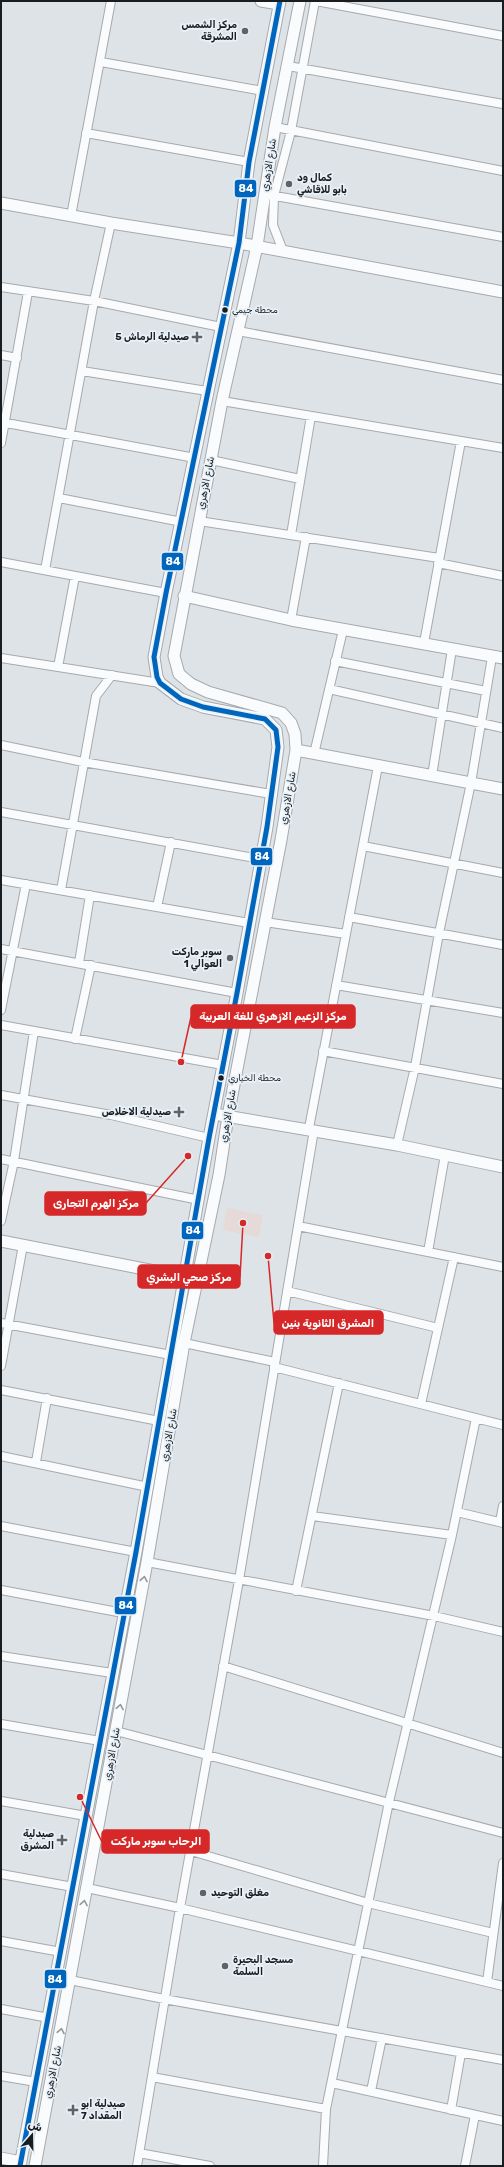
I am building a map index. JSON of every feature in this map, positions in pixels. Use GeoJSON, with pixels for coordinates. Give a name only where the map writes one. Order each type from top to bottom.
{"type":"FeatureCollection","features":[{"type":"Feature","properties":{"kind":"street"},"geometry":{"type":"LineString","coordinates":[[71,216],[101,62],[111,1]]}},
{"type":"Feature","properties":{"kind":"street"},"geometry":{"type":"LineString","coordinates":[[261,1],[280,3]]}},
{"type":"Feature","properties":{"kind":"street","name":"شارع الازهري"},"geometry":{"type":"LineString","coordinates":[[35,2166],[147,1562],[184,1343],[204,1251],[296,750],[295,734],[291,723],[282,713],[208,692],[191,684],[179,674],[174,656],[184,596],[222,401],[270,195],[275,127],[300,1]]}},
{"type":"Feature","properties":{"kind":"street"},"geometry":{"type":"LineString","coordinates":[[283,251],[274,225],[270,195],[291,131],[301,68],[315,1],[503,36]]}},
{"type":"Feature","properties":{"kind":"street","name":"شارع الازهري"},"geometry":{"type":"LineString","coordinates":[[21,2164],[160,1422],[209,1138],[237,993],[272,794],[278,747],[277,734],[274,725],[262,718],[187,703],[160,683],[157,677],[154,657],[195,458],[207,391],[239,243],[249,162],[280,3]]}},
{"type":"Feature","properties":{"kind":"street"},"geometry":{"type":"LineString","coordinates":[[101,62],[263,91]]}},
{"type":"Feature","properties":{"kind":"street"},"geometry":{"type":"LineString","coordinates":[[288,66],[503,104]]}},
{"type":"Feature","properties":{"kind":"street"},"geometry":{"type":"LineString","coordinates":[[275,127],[503,171]]}},
{"type":"Feature","properties":{"kind":"street"},"geometry":{"type":"LineString","coordinates":[[86,133],[249,162]]}},
{"type":"Feature","properties":{"kind":"street"},"geometry":{"type":"LineString","coordinates":[[270,195],[503,237]]}},
{"type":"Feature","properties":{"kind":"street"},"geometry":{"type":"LineString","coordinates":[[1,203],[111,223],[257,246],[503,292]]}},
{"type":"Feature","properties":{"kind":"street"},"geometry":{"type":"LineString","coordinates":[[45,570],[94,301],[111,223]]}},
{"type":"Feature","properties":{"kind":"street"},"geometry":{"type":"LineString","coordinates":[[1,287],[94,301],[221,327]]}},
{"type":"Feature","properties":{"kind":"street"},"geometry":{"type":"LineString","coordinates":[[1,443],[3,422],[17,358],[28,292]]}},
{"type":"Feature","properties":{"kind":"street"},"geometry":{"type":"LineString","coordinates":[[238,331],[503,380]]}},
{"type":"Feature","properties":{"kind":"street"},"geometry":{"type":"LineString","coordinates":[[1,355],[17,358]]}},
{"type":"Feature","properties":{"kind":"street"},"geometry":{"type":"LineString","coordinates":[[82,371],[207,391]]}},
{"type":"Feature","properties":{"kind":"street"},"geometry":{"type":"LineString","coordinates":[[222,401],[503,448]]}},
{"type":"Feature","properties":{"kind":"street"},"geometry":{"type":"LineString","coordinates":[[291,535],[311,416]]}},
{"type":"Feature","properties":{"kind":"street"},"geometry":{"type":"LineString","coordinates":[[3,422],[195,458]]}},
{"type":"Feature","properties":{"kind":"street"},"geometry":{"type":"LineString","coordinates":[[424,643],[460,441]]}},
{"type":"Feature","properties":{"kind":"street"},"geometry":{"type":"LineString","coordinates":[[211,460],[300,479]]}},
{"type":"Feature","properties":{"kind":"street"},"geometry":{"type":"LineString","coordinates":[[59,498],[182,522]]}},
{"type":"Feature","properties":{"kind":"street"},"geometry":{"type":"LineString","coordinates":[[199,522],[306,537],[439,560],[503,576]]}},
{"type":"Feature","properties":{"kind":"street"},"geometry":{"type":"LineString","coordinates":[[291,620],[306,537]]}},
{"type":"Feature","properties":{"kind":"street"},"geometry":{"type":"LineString","coordinates":[[1,562],[166,593]]}},
{"type":"Feature","properties":{"kind":"street"},"geometry":{"type":"LineString","coordinates":[[58,667],[75,576]]}},
{"type":"Feature","properties":{"kind":"street"},"geometry":{"type":"LineString","coordinates":[[184,596],[291,620],[424,643],[498,658],[486,691],[471,783],[439,933],[415,1067],[397,1144]]}},
{"type":"Feature","properties":{"kind":"street"},"geometry":{"type":"LineString","coordinates":[[314,754],[343,630]]}},
{"type":"Feature","properties":{"kind":"street"},"geometry":{"type":"LineString","coordinates":[[432,776],[452,649]]}},
{"type":"Feature","properties":{"kind":"street"},"geometry":{"type":"LineString","coordinates":[[1,658],[160,683]]}},
{"type":"Feature","properties":{"kind":"street"},"geometry":{"type":"LineString","coordinates":[[335,662],[486,691]]}},
{"type":"Feature","properties":{"kind":"street"},"geometry":{"type":"LineString","coordinates":[[61,890],[71,825],[96,696],[112,675]]}},
{"type":"Feature","properties":{"kind":"street"},"geometry":{"type":"LineString","coordinates":[[329,690],[503,728]]}},
{"type":"Feature","properties":{"kind":"street"},"geometry":{"type":"LineString","coordinates":[[1,745],[83,762],[272,794]]}},
{"type":"Feature","properties":{"kind":"street"},"geometry":{"type":"LineString","coordinates":[[296,750],[503,789]]}},
{"type":"Feature","properties":{"kind":"street"},"geometry":{"type":"LineString","coordinates":[[137,2166],[164,1999],[239,1580],[275,1365],[298,1226],[323,1051],[378,766]]}},
{"type":"Feature","properties":{"kind":"street"},"geometry":{"type":"LineString","coordinates":[[1,812],[260,859]]}},
{"type":"Feature","properties":{"kind":"street"},"geometry":{"type":"LineString","coordinates":[[157,907],[170,842]]}},
{"type":"Feature","properties":{"kind":"street"},"geometry":{"type":"LineString","coordinates":[[363,846],[503,873]]}},
{"type":"Feature","properties":{"kind":"street"},"geometry":{"type":"LineString","coordinates":[[1,880],[249,923]]}},
{"type":"Feature","properties":{"kind":"street"},"geometry":{"type":"LineString","coordinates":[[1,1010],[26,884]]}},
{"type":"Feature","properties":{"kind":"street"},"geometry":{"type":"LineString","coordinates":[[79,963],[90,895]]}},
{"type":"Feature","properties":{"kind":"street"},"geometry":{"type":"LineString","coordinates":[[349,917],[503,946]]}},
{"type":"Feature","properties":{"kind":"street"},"geometry":{"type":"LineString","coordinates":[[265,922],[346,934]]}},
{"type":"Feature","properties":{"kind":"street"},"geometry":{"type":"LineString","coordinates":[[1,949],[237,993]]}},
{"type":"Feature","properties":{"kind":"street"},"geometry":{"type":"LineString","coordinates":[[75,1038],[91,965]]}},
{"type":"Feature","properties":{"kind":"street"},"geometry":{"type":"LineString","coordinates":[[336,985],[427,999],[503,1013]]}},
{"type":"Feature","properties":{"kind":"street"},"geometry":{"type":"LineString","coordinates":[[1,1025],[223,1065]]}},
{"type":"Feature","properties":{"kind":"street"},"geometry":{"type":"LineString","coordinates":[[1,1221],[14,1161],[34,1031]]}},
{"type":"Feature","properties":{"kind":"street"},"geometry":{"type":"LineString","coordinates":[[323,1051],[503,1084]]}},
{"type":"Feature","properties":{"kind":"street"},"geometry":{"type":"LineString","coordinates":[[1,1095],[111,1115],[209,1138]]}},
{"type":"Feature","properties":{"kind":"street"},"geometry":{"type":"LineString","coordinates":[[214,1114],[397,1144],[503,1167]]}},
{"type":"Feature","properties":{"kind":"street"},"geometry":{"type":"LineString","coordinates":[[428,1252],[445,1155]]}},
{"type":"Feature","properties":{"kind":"street"},"geometry":{"type":"LineString","coordinates":[[1,1159],[198,1200]]}},
{"type":"Feature","properties":{"kind":"street"},"geometry":{"type":"LineString","coordinates":[[298,1226],[503,1267]]}},
{"type":"Feature","properties":{"kind":"street"},"geometry":{"type":"LineString","coordinates":[[1,1241],[185,1277]]}},
{"type":"Feature","properties":{"kind":"street"},"geometry":{"type":"LineString","coordinates":[[1,1366],[5,1323],[23,1245]]}},
{"type":"Feature","properties":{"kind":"street"},"geometry":{"type":"LineString","coordinates":[[421,1404],[454,1257]]}},
{"type":"Feature","properties":{"kind":"street"},"geometry":{"type":"LineString","coordinates":[[287,1291],[438,1328]]}},
{"type":"Feature","properties":{"kind":"street"},"geometry":{"type":"LineString","coordinates":[[5,1323],[171,1355]]}},
{"type":"Feature","properties":{"kind":"street"},"geometry":{"type":"LineString","coordinates":[[184,1343],[275,1365],[503,1425]]}},
{"type":"Feature","properties":{"kind":"street"},"geometry":{"type":"LineString","coordinates":[[296,1591],[339,1383]]}},
{"type":"Feature","properties":{"kind":"street"},"geometry":{"type":"LineString","coordinates":[[1,1390],[47,1398],[160,1422]]}},
{"type":"Feature","properties":{"kind":"street"},"geometry":{"type":"LineString","coordinates":[[36,1462],[47,1398]]}},
{"type":"Feature","properties":{"kind":"street"},"geometry":{"type":"LineString","coordinates":[[322,2166],[326,2109],[368,1903],[389,1802],[434,1616],[476,1418]]}},
{"type":"Feature","properties":{"kind":"street"},"geometry":{"type":"LineString","coordinates":[[1,1456],[36,1462],[148,1487]]}},
{"type":"Feature","properties":{"kind":"street"},"geometry":{"type":"LineString","coordinates":[[457,1512],[501,1523],[503,1506]]}},
{"type":"Feature","properties":{"kind":"street"},"geometry":{"type":"LineString","coordinates":[[312,1516],[452,1535]]}},
{"type":"Feature","properties":{"kind":"street"},"geometry":{"type":"LineString","coordinates":[[1,1526],[136,1552]]}},
{"type":"Feature","properties":{"kind":"street"},"geometry":{"type":"LineString","coordinates":[[147,1562],[434,1616],[503,1632]]}},
{"type":"Feature","properties":{"kind":"street"},"geometry":{"type":"LineString","coordinates":[[1,1590],[123,1613]]}},
{"type":"Feature","properties":{"kind":"street"},"geometry":{"type":"LineString","coordinates":[[1,1656],[112,1674]]}},
{"type":"Feature","properties":{"kind":"street"},"geometry":{"type":"LineString","coordinates":[[223,1666],[407,1725],[503,1753]]}},
{"type":"Feature","properties":{"kind":"street"},"geometry":{"type":"LineString","coordinates":[[1,1724],[100,1741]]}},
{"type":"Feature","properties":{"kind":"street"},"geometry":{"type":"LineString","coordinates":[[116,1731],[503,1833]]}},
{"type":"Feature","properties":{"kind":"street"},"geometry":{"type":"LineString","coordinates":[[1,1801],[86,1816]]}},
{"type":"Feature","properties":{"kind":"street"},"geometry":{"type":"LineString","coordinates":[[190,1851],[368,1903],[493,1933]]}},
{"type":"Feature","properties":{"kind":"street"},"geometry":{"type":"LineString","coordinates":[[487,1982],[503,1863]]}},
{"type":"Feature","properties":{"kind":"street"},"geometry":{"type":"LineString","coordinates":[[1,1874],[73,1887]]}},
{"type":"Feature","properties":{"kind":"street"},"geometry":{"type":"LineString","coordinates":[[87,1888],[180,1908],[503,1986]]}},
{"type":"Feature","properties":{"kind":"street"},"geometry":{"type":"LineString","coordinates":[[1,1941],[61,1952]]}},
{"type":"Feature","properties":{"kind":"street"},"geometry":{"type":"LineString","coordinates":[[56,1977],[164,1999],[503,2060]]}},
{"type":"Feature","properties":{"kind":"street"},"geometry":{"type":"LineString","coordinates":[[1,2009],[49,2018]]}},
{"type":"Feature","properties":{"kind":"street"},"geometry":{"type":"LineString","coordinates":[[370,2091],[382,2038]]}},
{"type":"Feature","properties":{"kind":"street"},"geometry":{"type":"LineString","coordinates":[[451,2110],[461,2053]]}},
{"type":"Feature","properties":{"kind":"street"},"geometry":{"type":"LineString","coordinates":[[1,2076],[36,2082]]}},
{"type":"Feature","properties":{"kind":"street"},"geometry":{"type":"LineString","coordinates":[[152,2077],[326,2109]]}},
{"type":"Feature","properties":{"kind":"street"},"geometry":{"type":"LineString","coordinates":[[332,2083],[503,2121]]}},
{"type":"Feature","properties":{"kind":"street"},"geometry":{"type":"LineString","coordinates":[[465,2166],[475,2115]]}},
{"type":"Feature","properties":{"kind":"street"},"geometry":{"type":"LineString","coordinates":[[139,2153],[210,2166]]}},
{"type":"Feature","properties":{"kind":"street"},"geometry":{"type":"LineString","coordinates":[[1,2158],[21,2164]]}},
{"type":"Feature","properties":{"kind":"shaded area"},"geometry":{"type":"Polygon","coordinates":[[[227,1208],[263,1215],[259,1237],[223,1230],[227,1208]]]}},
{"type":"Feature","properties":{"kind":"transit line","name":"84"},"geometry":{"type":"LineString","coordinates":[[20,2166],[136,1552],[209,1138],[267,827],[278,747],[276,730],[265,719],[203,707],[181,699],[160,683],[157,677],[154,657],[239,243],[249,162],[280,1]]}},
{"type":"Feature","properties":{"kind":"place","name":"مركز الشمس المشرقة"},"geometry":{"type":"Point","coordinates":[245,31]}},
{"type":"Feature","properties":{"kind":"place","name":"كمال ود بابو للاقاشي"},"geometry":{"type":"Point","coordinates":[289,184]}},
{"type":"Feature","properties":{"kind":"place","name":"محطة جيمي"},"geometry":{"type":"Point","coordinates":[225,310]}},
{"type":"Feature","properties":{"kind":"place","name":"صيدلية الرماش 5"},"geometry":{"type":"Point","coordinates":[197,337]}},
{"type":"Feature","properties":{"kind":"place","name":"سوبر ماركت العوالي 1"},"geometry":{"type":"Point","coordinates":[230,958]}},
{"type":"Feature","properties":{"kind":"place","name":"مركز الزعيم الازهري للغة العربية"},"geometry":{"type":"Point","coordinates":[181,1062]}},
{"type":"Feature","properties":{"kind":"place","name":"محطة الخياري"},"geometry":{"type":"Point","coordinates":[221,1078]}},
{"type":"Feature","properties":{"kind":"place","name":"صيدلية الاخلاص"},"geometry":{"type":"Point","coordinates":[179,1112]}},
{"type":"Feature","properties":{"kind":"place","name":"مركز الهرم التجارى"},"geometry":{"type":"Point","coordinates":[188,1156]}},
{"type":"Feature","properties":{"kind":"place","name":"مركز صحي البشري"},"geometry":{"type":"Point","coordinates":[243,1223]}},
{"type":"Feature","properties":{"kind":"place","name":"المشرق الثانوية بنين"},"geometry":{"type":"Point","coordinates":[268,1256]}},
{"type":"Feature","properties":{"kind":"place","name":"الرحاب سوبر ماركت"},"geometry":{"type":"Point","coordinates":[80,1797]}},
{"type":"Feature","properties":{"kind":"place","name":"صيدلية المشرق"},"geometry":{"type":"Point","coordinates":[62,1840]}},
{"type":"Feature","properties":{"kind":"place","name":"مغلق التوحيد"},"geometry":{"type":"Point","coordinates":[203,1893]}},
{"type":"Feature","properties":{"kind":"place","name":"مسجد البحيرة السلمة"},"geometry":{"type":"Point","coordinates":[225,1966]}},
{"type":"Feature","properties":{"kind":"place","name":"صيدلية ابو المقداد 7"},"geometry":{"type":"Point","coordinates":[73,2110]}}]}
